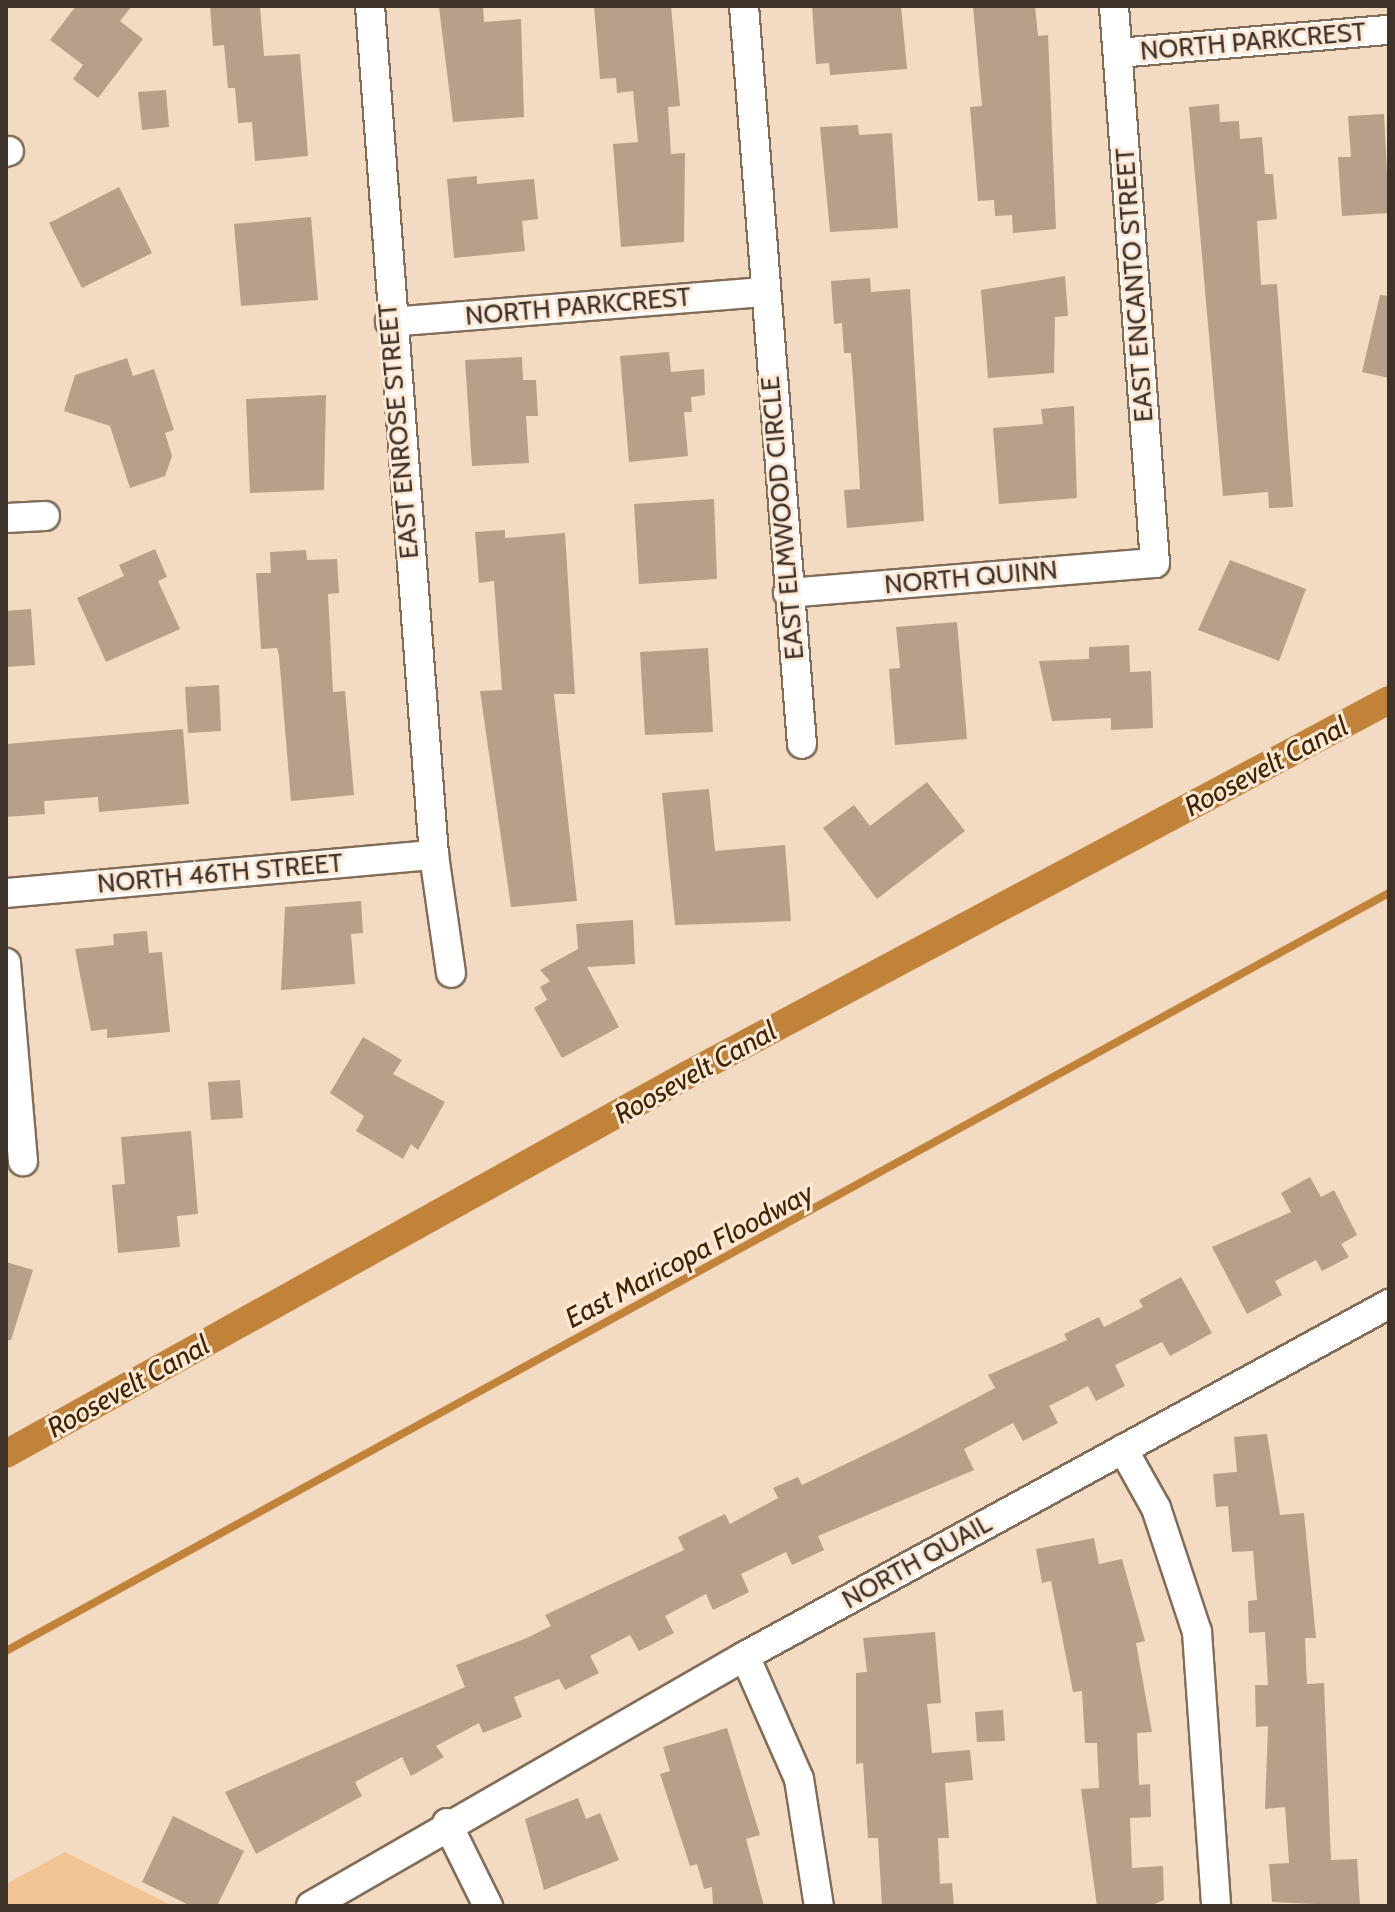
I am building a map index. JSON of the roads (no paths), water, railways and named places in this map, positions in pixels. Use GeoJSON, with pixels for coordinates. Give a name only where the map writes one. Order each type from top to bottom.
{"type":"FeatureCollection","features":[{"type":"Feature","properties":{"kind":"street","name":"EAST ENROSE STREET"},"geometry":{"type":"LineString","coordinates":[[370,6],[390,322],[434,855],[451,973]]}},
{"type":"Feature","properties":{"kind":"street","name":"EAST ELMWOOD CIRCLE"},"geometry":{"type":"LineString","coordinates":[[744,6],[802,744]]}},
{"type":"Feature","properties":{"kind":"street","name":"EAST ENCANTO STREET"},"geometry":{"type":"LineString","coordinates":[[1114,6],[1155,563]]}},
{"type":"Feature","properties":{"kind":"street","name":"NORTH PARKCREST"},"geometry":{"type":"LineString","coordinates":[[1118,53],[1389,30]]}},
{"type":"Feature","properties":{"kind":"street","name":"NORTH PARKCREST"},"geometry":{"type":"LineString","coordinates":[[390,322],[765,292]]}},
{"type":"Feature","properties":{"kind":"street"},"geometry":{"type":"LineString","coordinates":[[6,518],[45,516]]}},
{"type":"Feature","properties":{"kind":"street","name":"NORTH QUINN"},"geometry":{"type":"LineString","coordinates":[[788,593],[1155,563]]}},
{"type":"Feature","properties":{"kind":"street","name":"NORTH 46TH STREET"},"geometry":{"type":"LineString","coordinates":[[6,893],[434,855]]}},
{"type":"Feature","properties":{"kind":"street"},"geometry":{"type":"LineString","coordinates":[[6,963],[23,1161]]}},
{"type":"Feature","properties":{"kind":"street","name":"NORTH QUAIL"},"geometry":{"type":"LineString","coordinates":[[311,1906],[447,1823],[745,1656],[1389,1304]]}},
{"type":"Feature","properties":{"kind":"street"},"geometry":{"type":"LineString","coordinates":[[1123,1449],[1156,1508],[1197,1632],[1216,1906]]}},
{"type":"Feature","properties":{"kind":"street"},"geometry":{"type":"LineString","coordinates":[[745,1656],[799,1779],[819,1906]]}},
{"type":"Feature","properties":{"kind":"street"},"geometry":{"type":"LineString","coordinates":[[447,1823],[488,1906]]}},
{"type":"Feature","properties":{"kind":"waterway","name":"Roosevelt Canal"},"geometry":{"type":"LineString","coordinates":[[6,1454],[687,1075],[1389,700]]}},
{"type":"Feature","properties":{"kind":"waterway","name":"East Maricopa Floodway"},"geometry":{"type":"LineString","coordinates":[[6,1651],[1389,893]]}}]}
